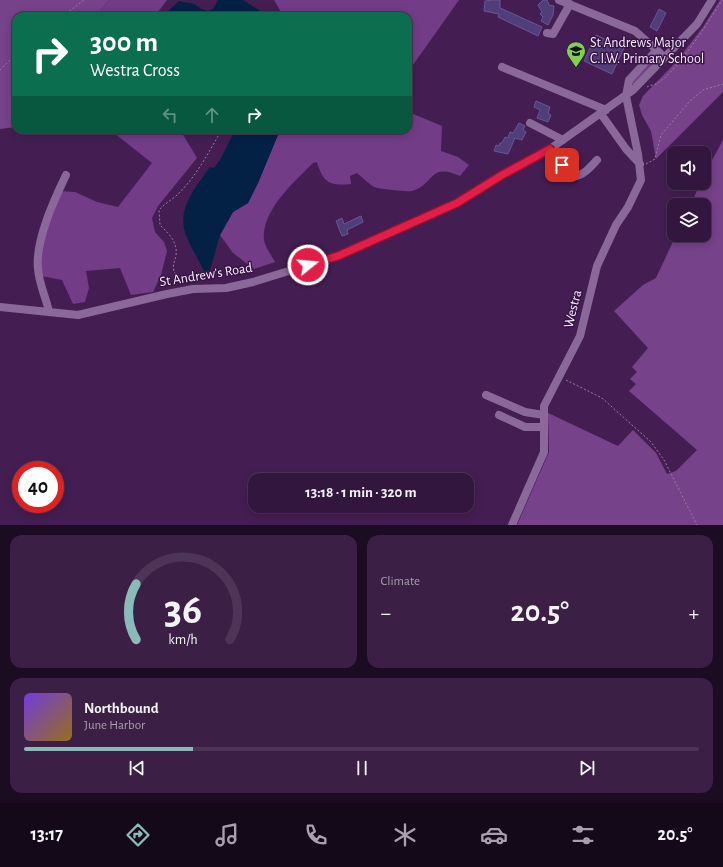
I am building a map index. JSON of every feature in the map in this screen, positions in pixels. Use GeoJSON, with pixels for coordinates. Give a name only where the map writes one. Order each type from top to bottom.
{"type":"FeatureCollection","features":[{"type":"Feature","properties":{"kind":"street"},"geometry":{"type":"LineString","coordinates":[[559,0],[634,31],[666,58]]}},
{"type":"Feature","properties":{"kind":"street","name":"St Andrew's Road"},"geometry":{"type":"LineString","coordinates":[[0,307],[78,315],[119,304],[188,290],[226,288],[252,282],[338,256],[457,203],[502,175],[550,149],[626,96],[666,58],[697,24],[712,0]]}},
{"type":"Feature","properties":{"kind":"street"},"geometry":{"type":"LineString","coordinates":[[547,33],[553,34],[570,4]]}},
{"type":"Feature","properties":{"kind":"street"},"geometry":{"type":"LineString","coordinates":[[626,96],[628,80],[657,50]]}},
{"type":"Feature","properties":{"kind":"street"},"geometry":{"type":"LineString","coordinates":[[502,67],[603,112],[626,149],[640,166]]}},
{"type":"Feature","properties":{"kind":"street","name":"Westra"},"geometry":{"type":"LineString","coordinates":[[512,525],[544,452],[544,406],[580,336],[597,266],[616,225],[628,207],[641,180],[640,166],[626,96]]}},
{"type":"Feature","properties":{"kind":"street"},"geometry":{"type":"LineString","coordinates":[[530,123],[563,140]]}},
{"type":"Feature","properties":{"kind":"street"},"geometry":{"type":"LineString","coordinates":[[550,149],[551,154],[572,176],[581,175],[597,160]]}},
{"type":"Feature","properties":{"kind":"street"},"geometry":{"type":"LineString","coordinates":[[49,312],[38,271],[39,252],[55,199],[66,175]]}},
{"type":"Feature","properties":{"kind":"street"},"geometry":{"type":"LineString","coordinates":[[486,394],[525,412],[544,415]]}},
{"type":"Feature","properties":{"kind":"street"},"geometry":{"type":"LineString","coordinates":[[499,414],[525,428],[544,427]]}},
{"type":"Feature","properties":{"kind":"path"},"geometry":{"type":"LineString","coordinates":[[68,12],[84,0]]}},
{"type":"Feature","properties":{"kind":"path"},"geometry":{"type":"LineString","coordinates":[[646,87],[658,83],[678,63],[704,29],[722,0]]}},
{"type":"Feature","properties":{"kind":"path"},"geometry":{"type":"LineString","coordinates":[[0,70],[12,58]]}},
{"type":"Feature","properties":{"kind":"path"},"geometry":{"type":"LineString","coordinates":[[640,166],[655,159],[661,135],[690,101],[703,90],[723,84]]}},
{"type":"Feature","properties":{"kind":"path"},"geometry":{"type":"LineString","coordinates":[[188,290],[181,278],[175,273],[172,265],[176,255],[175,246],[173,239],[160,225],[159,210],[180,193],[189,182],[219,134]]}},
{"type":"Feature","properties":{"kind":"path"},"geometry":{"type":"LineString","coordinates":[[560,377],[602,398],[651,442],[664,460],[697,525]]}},
{"type":"Feature","properties":{"kind":"shaded area"},"geometry":{"type":"Polygon","coordinates":[[[0,0],[109,0],[99,12],[12,12],[12,128],[0,129],[0,0]]]}},
{"type":"Feature","properties":{"kind":"shaded area"},"geometry":{"type":"Polygon","coordinates":[[[109,0],[167,0],[158,12],[99,12],[109,0]]]}},
{"type":"Feature","properties":{"kind":"shaded area"},"geometry":{"type":"Polygon","coordinates":[[[274,0],[459,0],[412,66],[412,12],[280,12],[274,0]]]}},
{"type":"Feature","properties":{"kind":"shaded area"},"geometry":{"type":"Polygon","coordinates":[[[720,0],[723,0],[723,92],[669,146],[667,146],[667,148],[656,159],[651,131],[642,115],[639,105],[643,96],[676,62],[703,27],[720,0]]]}},
{"type":"Feature","properties":{"kind":"shaded area"},"geometry":{"type":"Polygon","coordinates":[[[657,59],[635,84],[632,84],[632,82],[654,60],[657,59]]]}},
{"type":"Feature","properties":{"kind":"shaded area"},"geometry":{"type":"Polygon","coordinates":[[[412,113],[442,126],[441,151],[458,157],[469,165],[460,176],[443,171],[437,173],[419,188],[412,191],[405,191],[374,187],[357,173],[350,176],[351,184],[328,182],[322,175],[317,162],[313,163],[288,188],[273,208],[268,218],[264,229],[264,240],[275,262],[254,269],[233,253],[220,235],[233,212],[248,203],[278,134],[412,134],[412,113]]]}},
{"type":"Feature","properties":{"kind":"shaded area"},"geometry":{"type":"Polygon","coordinates":[[[115,134],[183,134],[197,158],[158,206],[152,218],[155,232],[164,242],[167,251],[161,275],[153,292],[131,295],[120,268],[86,271],[89,288],[85,302],[73,304],[62,280],[36,275],[36,255],[59,191],[75,192],[97,202],[118,207],[152,163],[115,134]]]}},
{"type":"Feature","properties":{"kind":"shaded area"},"geometry":{"type":"Polygon","coordinates":[[[723,140],[723,525],[517,525],[549,452],[548,413],[618,446],[633,430],[656,453],[667,474],[676,471],[697,450],[629,391],[636,384],[630,379],[637,372],[632,367],[648,348],[614,311],[643,285],[656,278],[673,242],[711,242],[711,198],[694,198],[697,190],[711,190],[711,162],[723,140]]]}},
{"type":"Feature","properties":{"kind":"water"},"geometry":{"type":"Polygon","coordinates":[[[218,0],[243,0],[259,10],[259,12],[167,12],[179,1],[194,4],[201,9],[208,11],[213,9],[218,0]]]}},
{"type":"Feature","properties":{"kind":"water"},"geometry":{"type":"Polygon","coordinates":[[[233,134],[278,134],[248,203],[233,212],[220,235],[210,270],[204,271],[185,232],[183,223],[184,214],[186,205],[195,189],[210,167],[214,168],[220,160],[233,134]]]}},
{"type":"Feature","properties":{"kind":"building"},"geometry":{"type":"Polygon","coordinates":[[[500,0],[500,8],[542,27],[538,36],[498,17],[499,14],[484,11],[485,1],[500,0]]]}},
{"type":"Feature","properties":{"kind":"building"},"geometry":{"type":"Polygon","coordinates":[[[543,0],[547,0],[549,5],[554,6],[553,15],[548,25],[541,21],[543,17],[540,14],[542,12],[538,5],[543,0]]]}},
{"type":"Feature","properties":{"kind":"building"},"geometry":{"type":"Polygon","coordinates":[[[659,9],[666,13],[657,31],[650,27],[659,9]]]}},
{"type":"Feature","properties":{"kind":"building","name":"St Andrews Major C.I.W. Primary School"},"geometry":{"type":"Polygon","coordinates":[[[596,35],[624,48],[612,74],[584,61],[596,35]]]}},
{"type":"Feature","properties":{"kind":"building"},"geometry":{"type":"Polygon","coordinates":[[[536,101],[550,107],[548,113],[551,115],[548,122],[537,118],[540,110],[534,107],[536,101]]]}},
{"type":"Feature","properties":{"kind":"building"},"geometry":{"type":"Polygon","coordinates":[[[519,123],[525,126],[523,130],[526,132],[522,140],[515,138],[508,154],[494,151],[496,145],[499,146],[505,137],[508,138],[510,132],[513,133],[519,123]]]}},
{"type":"Feature","properties":{"kind":"building"},"geometry":{"type":"Polygon","coordinates":[[[361,216],[363,222],[347,230],[348,234],[342,236],[336,221],[342,218],[344,224],[361,216]]]}},
{"type":"Feature","properties":{"kind":"place","name":"St Andrews Major C.I.W. Primary School"},"geometry":{"type":"Point","coordinates":[576,68]}},
{"type":"Feature","properties":{"kind":"route"},"geometry":{"type":"LineString","coordinates":[[308,265],[338,256],[355,247],[457,203],[502,175],[550,149],[551,154],[562,165]]}}]}
